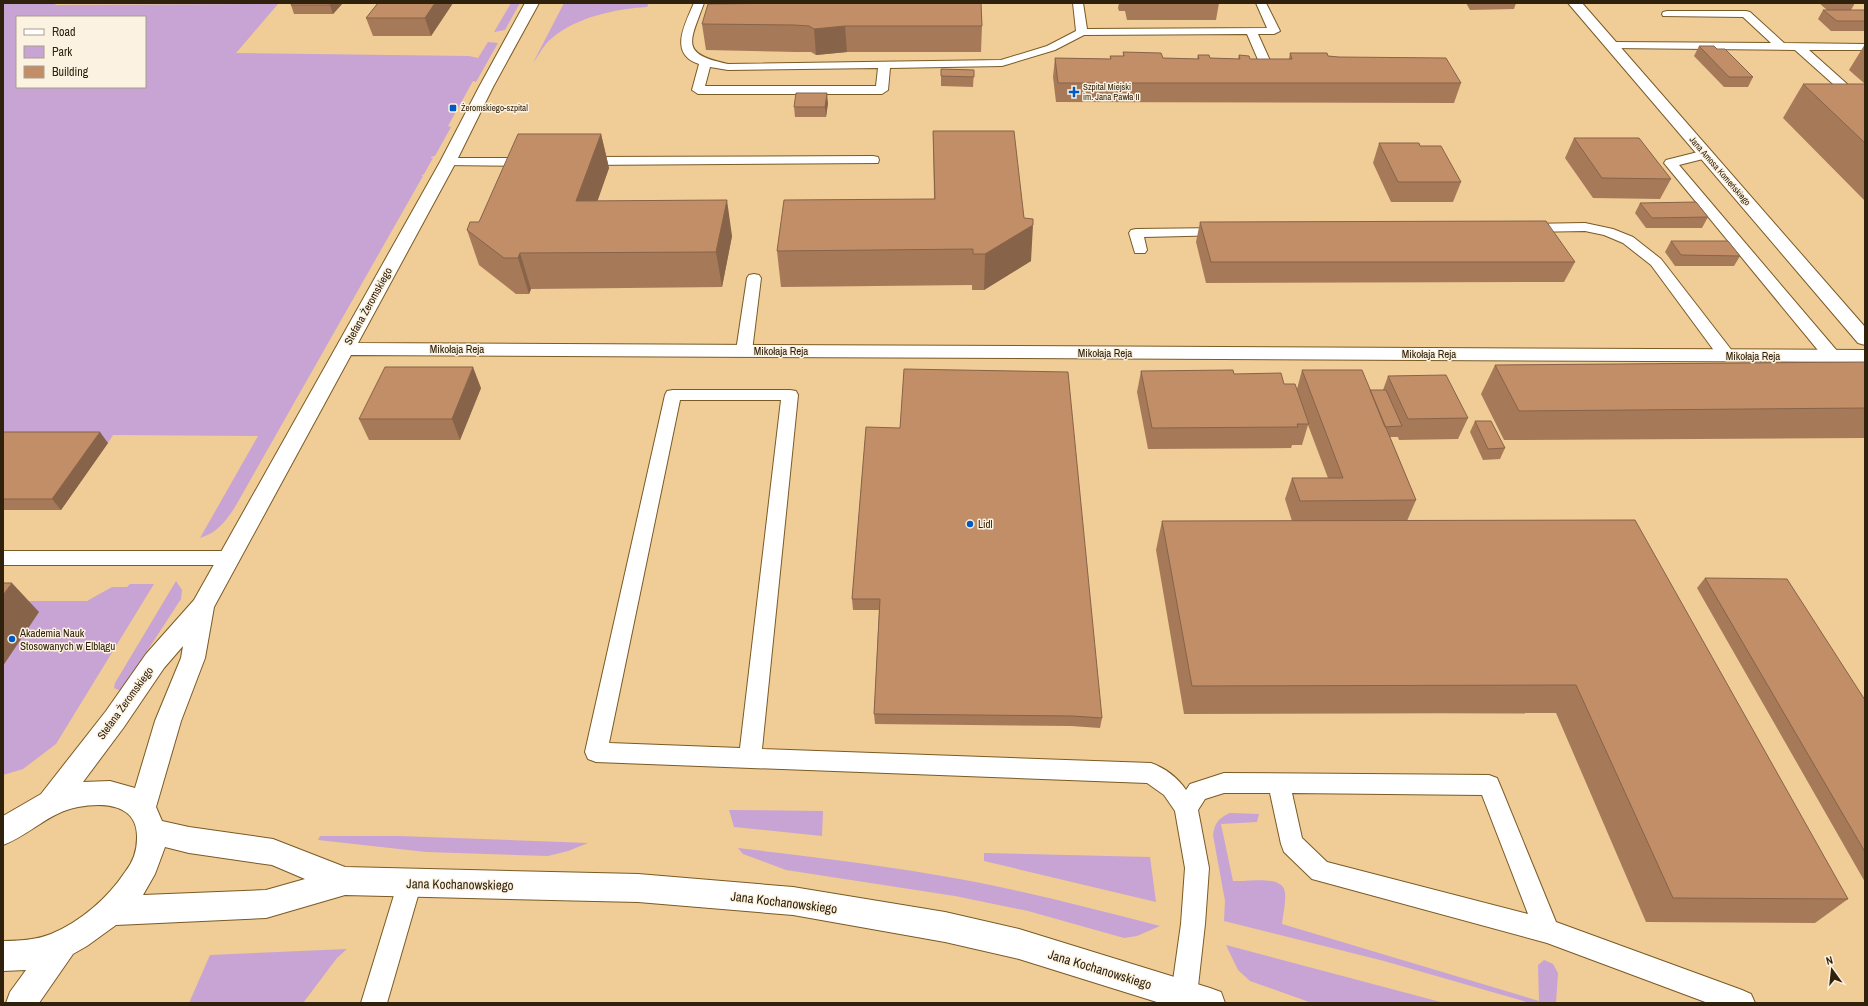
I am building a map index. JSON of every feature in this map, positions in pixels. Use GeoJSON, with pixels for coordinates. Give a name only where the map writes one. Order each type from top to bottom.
{"type":"FeatureCollection","features":[{"type":"Feature","properties":{"kind":"street","name":"Stefana Żeromskiego"},"geometry":{"type":"LineString","coordinates":[[51,802],[115,719],[155,661],[202,607],[448,162],[486,87],[532,3]]}},
{"type":"Feature","properties":{"kind":"street","name":"Jana Amosa Komeńskiego"},"geometry":{"type":"LineString","coordinates":[[1575,3],[1865,339]]}},
{"type":"Feature","properties":{"kind":"street","name":"Mikołaja Reja"},"geometry":{"type":"LineString","coordinates":[[344,349],[1865,356]]}},
{"type":"Feature","properties":{"kind":"street","name":"Stefana Żeromskiego"},"geometry":{"type":"LineString","coordinates":[[3,956],[18,956],[40,952],[62,944],[88,930],[111,911],[130,891],[142,870],[150,850],[147,820],[168,721],[193,658],[202,607]]}},
{"type":"Feature","properties":{"kind":"street","name":"Jana Kochanowskiego"},"geometry":{"type":"LineString","coordinates":[[51,802],[74,795],[101,792],[114,793],[130,799],[147,820],[189,840],[273,852],[345,882]]}},
{"type":"Feature","properties":{"kind":"street"},"geometry":{"type":"LineString","coordinates":[[8,825],[51,802]]}},
{"type":"Feature","properties":{"kind":"street","name":"Jana Kochanowskiego"},"geometry":{"type":"LineString","coordinates":[[111,911],[266,904],[345,882],[410,882],[638,888],[793,901],[945,927],[1019,944],[1197,999]]}},
{"type":"Feature","properties":{"kind":"street"},"geometry":{"type":"LineString","coordinates":[[21,1003],[62,944]]}},
{"type":"Feature","properties":{"kind":"lane"},"geometry":{"type":"LineString","coordinates":[[699,3],[685,40],[688,52],[695,59],[705,64],[728,67],[1002,63],[1032,55],[1082,32],[1274,31],[1261,3]]}},
{"type":"Feature","properties":{"kind":"lane"},"geometry":{"type":"LineString","coordinates":[[1078,3],[1082,32]]}},
{"type":"Feature","properties":{"kind":"lane"},"geometry":{"type":"LineString","coordinates":[[1667,14],[1746,14],[1782,47]]}},
{"type":"Feature","properties":{"kind":"lane"},"geometry":{"type":"LineString","coordinates":[[1235,65],[1266,65],[1251,31]]}},
{"type":"Feature","properties":{"kind":"lane"},"geometry":{"type":"LineString","coordinates":[[1612,45],[1865,47]]}},
{"type":"Feature","properties":{"kind":"lane"},"geometry":{"type":"LineString","coordinates":[[1799,47],[1865,106]]}},
{"type":"Feature","properties":{"kind":"lane"},"geometry":{"type":"LineString","coordinates":[[1032,55],[1054,60]]}},
{"type":"Feature","properties":{"kind":"lane"},"geometry":{"type":"LineString","coordinates":[[705,64],[698,90],[882,90],[884,65]]}},
{"type":"Feature","properties":{"kind":"lane"},"geometry":{"type":"LineString","coordinates":[[1706,154],[1671,163],[1832,356]]}},
{"type":"Feature","properties":{"kind":"lane"},"geometry":{"type":"LineString","coordinates":[[568,162],[872,160]]}},
{"type":"Feature","properties":{"kind":"lane"},"geometry":{"type":"LineString","coordinates":[[448,162],[544,162]]}},
{"type":"Feature","properties":{"kind":"lane"},"geometry":{"type":"LineString","coordinates":[[1514,228],[1585,227],[1608,232],[1628,240],[1641,248],[1656,262],[1727,356]]}},
{"type":"Feature","properties":{"kind":"lane"},"geometry":{"type":"LineString","coordinates":[[1140,250],[1136,233],[1238,232]]}},
{"type":"Feature","properties":{"kind":"lane"},"geometry":{"type":"LineString","coordinates":[[744,351],[754,278]]}},
{"type":"Feature","properties":{"kind":"lane"},"geometry":{"type":"LineString","coordinates":[[750,757],[790,395],[673,395],[596,752],[1151,773],[1172,788],[1186,808],[1197,868],[1193,924],[1197,999]]}},
{"type":"Feature","properties":{"kind":"lane"},"geometry":{"type":"LineString","coordinates":[[3,558],[230,558]]}},
{"type":"Feature","properties":{"kind":"lane"},"geometry":{"type":"LineString","coordinates":[[1186,808],[1198,791],[1224,783],[1489,785],[1547,931]]}},
{"type":"Feature","properties":{"kind":"lane"},"geometry":{"type":"LineString","coordinates":[[1279,784],[1292,844],[1320,871],[1547,931],[1742,1003]]}},
{"type":"Feature","properties":{"kind":"lane"},"geometry":{"type":"LineString","coordinates":[[374,1003],[410,882]]}},
{"type":"Feature","properties":{"kind":"green space"},"geometry":{"type":"Polygon","coordinates":[[[3,3],[57,3],[55,5],[278,4],[236,53],[469,56],[478,58],[488,42],[498,43],[476,82],[473,81],[448,126],[451,127],[435,156],[431,157],[433,158],[424,174],[421,176],[423,176],[235,507],[224,522],[216,530],[200,538],[258,436],[113,435],[108,443],[3,443],[3,3]]]}},
{"type":"Feature","properties":{"kind":"green space"},"geometry":{"type":"Polygon","coordinates":[[[511,3],[520,3],[505,30],[494,32],[511,3]]]}},
{"type":"Feature","properties":{"kind":"green space"},"geometry":{"type":"Polygon","coordinates":[[[564,3],[649,3],[647,7],[609,12],[585,19],[573,25],[549,40],[533,63],[564,3]]]}},
{"type":"Feature","properties":{"kind":"green space"},"geometry":{"type":"Polygon","coordinates":[[[176,581],[182,590],[181,599],[121,691],[114,688],[115,683],[176,581]]]}},
{"type":"Feature","properties":{"kind":"green space"},"geometry":{"type":"Polygon","coordinates":[[[130,584],[154,584],[56,744],[23,769],[3,775],[3,666],[38,612],[3,601],[87,601],[112,587],[127,587],[130,584]]]}},
{"type":"Feature","properties":{"kind":"green space"},"geometry":{"type":"Polygon","coordinates":[[[729,810],[823,811],[822,836],[734,827],[729,810]]]}},
{"type":"Feature","properties":{"kind":"green space"},"geometry":{"type":"Polygon","coordinates":[[[1230,813],[1259,814],[1257,822],[1221,824],[1233,881],[1264,880],[1278,883],[1283,887],[1285,901],[1282,924],[1539,1001],[1538,965],[1544,960],[1553,964],[1558,973],[1556,1003],[1530,1003],[1384,961],[1224,921],[1225,901],[1213,835],[1218,821],[1230,813]]]}},
{"type":"Feature","properties":{"kind":"green space"},"geometry":{"type":"Polygon","coordinates":[[[320,836],[399,836],[588,843],[568,851],[548,856],[426,852],[318,840],[320,836]]]}},
{"type":"Feature","properties":{"kind":"green space"},"geometry":{"type":"Polygon","coordinates":[[[738,848],[862,863],[992,885],[1160,926],[1137,936],[1124,938],[1028,911],[955,896],[786,870],[743,854],[738,848]]]}},
{"type":"Feature","properties":{"kind":"green space"},"geometry":{"type":"Polygon","coordinates":[[[984,853],[1150,857],[1156,902],[984,861],[984,853]]]}},
{"type":"Feature","properties":{"kind":"green space"},"geometry":{"type":"Polygon","coordinates":[[[1226,945],[1445,1003],[1312,1003],[1250,981],[1238,970],[1226,945]]]}},
{"type":"Feature","properties":{"kind":"green space"},"geometry":{"type":"Polygon","coordinates":[[[347,949],[337,958],[303,1003],[189,1003],[210,955],[347,949]]]}},
{"type":"Feature","properties":{"kind":"building"},"geometry":{"type":"Polygon","coordinates":[[[292,3],[331,3],[330,5],[291,5],[292,3]]]}},
{"type":"Feature","properties":{"kind":"building"},"geometry":{"type":"Polygon","coordinates":[[[378,3],[435,3],[425,18],[366,18],[378,3]]]}},
{"type":"Feature","properties":{"kind":"building"},"geometry":{"type":"Polygon","coordinates":[[[981,3],[982,26],[845,26],[814,29],[809,26],[794,25],[702,24],[708,4],[981,3]]]}},
{"type":"Feature","properties":{"kind":"building"},"geometry":{"type":"Polygon","coordinates":[[[1823,10],[1865,10],[1865,21],[1837,21],[1823,10]]]}},
{"type":"Feature","properties":{"kind":"building"},"geometry":{"type":"Polygon","coordinates":[[[1699,46],[1714,46],[1717,49],[1725,49],[1753,77],[1729,77],[1699,46]]]}},
{"type":"Feature","properties":{"kind":"building"},"geometry":{"type":"Polygon","coordinates":[[[1123,52],[1161,53],[1163,58],[1199,59],[1198,55],[1209,55],[1210,58],[1240,59],[1239,55],[1249,56],[1250,59],[1292,59],[1290,53],[1327,53],[1328,56],[1339,57],[1446,58],[1461,83],[1058,83],[1055,58],[1111,59],[1110,56],[1124,56],[1123,52]]]}},
{"type":"Feature","properties":{"kind":"building"},"geometry":{"type":"Polygon","coordinates":[[[941,69],[974,70],[974,77],[941,76],[941,69]]]}},
{"type":"Feature","properties":{"kind":"building"},"geometry":{"type":"Polygon","coordinates":[[[1803,84],[1865,84],[1865,143],[1803,84]]]}},
{"type":"Feature","properties":{"kind":"building"},"geometry":{"type":"Polygon","coordinates":[[[796,93],[827,93],[825,107],[794,107],[796,93]]]}},
{"type":"Feature","properties":{"kind":"building"},"geometry":{"type":"Polygon","coordinates":[[[933,131],[1014,131],[1024,218],[1033,219],[1033,225],[985,254],[973,254],[973,249],[777,251],[784,200],[935,199],[933,131]]]}},
{"type":"Feature","properties":{"kind":"building"},"geometry":{"type":"Polygon","coordinates":[[[518,134],[601,134],[576,201],[727,200],[716,252],[520,253],[518,258],[504,258],[467,230],[470,222],[479,222],[518,134]]]}},
{"type":"Feature","properties":{"kind":"building"},"geometry":{"type":"Polygon","coordinates":[[[1574,138],[1639,138],[1671,179],[1602,178],[1574,138]]]}},
{"type":"Feature","properties":{"kind":"building"},"geometry":{"type":"Polygon","coordinates":[[[1379,143],[1419,143],[1420,146],[1441,146],[1461,182],[1398,182],[1379,143]]]}},
{"type":"Feature","properties":{"kind":"building"},"geometry":{"type":"Polygon","coordinates":[[[1696,202],[1708,217],[1652,218],[1640,203],[1696,202]]]}},
{"type":"Feature","properties":{"kind":"building"},"geometry":{"type":"Polygon","coordinates":[[[1546,221],[1575,262],[1211,262],[1200,222],[1546,221]]]}},
{"type":"Feature","properties":{"kind":"building"},"geometry":{"type":"Polygon","coordinates":[[[1671,241],[1728,241],[1740,256],[1681,255],[1671,241]]]}},
{"type":"Feature","properties":{"kind":"building"},"geometry":{"type":"Polygon","coordinates":[[[1865,362],[1865,408],[1519,411],[1495,365],[1865,362]]]}},
{"type":"Feature","properties":{"kind":"building"},"geometry":{"type":"Polygon","coordinates":[[[385,367],[473,367],[452,419],[359,419],[385,367]]]}},
{"type":"Feature","properties":{"kind":"building","name":"Lidl"},"geometry":{"type":"Polygon","coordinates":[[[904,369],[1068,372],[1102,718],[1073,716],[874,714],[880,599],[852,599],[866,427],[900,428],[904,369]]]}},
{"type":"Feature","properties":{"kind":"building"},"geometry":{"type":"Polygon","coordinates":[[[1233,370],[1234,374],[1281,373],[1284,384],[1295,384],[1309,424],[1297,424],[1298,427],[1152,428],[1141,371],[1233,370]]]}},
{"type":"Feature","properties":{"kind":"building"},"geometry":{"type":"Polygon","coordinates":[[[1302,370],[1362,370],[1416,500],[1300,501],[1292,478],[1343,478],[1302,370]]]}},
{"type":"Feature","properties":{"kind":"building"},"geometry":{"type":"Polygon","coordinates":[[[1446,375],[1468,418],[1408,419],[1388,376],[1446,375]]]}},
{"type":"Feature","properties":{"kind":"building"},"geometry":{"type":"Polygon","coordinates":[[[1370,390],[1386,390],[1402,426],[1385,427],[1370,390]]]}},
{"type":"Feature","properties":{"kind":"building"},"geometry":{"type":"Polygon","coordinates":[[[1475,421],[1491,421],[1505,448],[1488,449],[1475,421]]]}},
{"type":"Feature","properties":{"kind":"building"},"geometry":{"type":"Polygon","coordinates":[[[3,432],[100,432],[52,499],[3,499],[3,432]]]}},
{"type":"Feature","properties":{"kind":"building"},"geometry":{"type":"Polygon","coordinates":[[[1635,520],[1848,899],[1673,898],[1576,685],[1192,686],[1162,521],[1635,520]]]}},
{"type":"Feature","properties":{"kind":"building"},"geometry":{"type":"Polygon","coordinates":[[[1705,578],[1787,579],[1865,700],[1865,852],[1705,578]]]}},
{"type":"Feature","properties":{"kind":"building"},"geometry":{"type":"Polygon","coordinates":[[[3,583],[12,583],[3,595],[3,583]]]}},
{"type":"Feature","properties":{"kind":"place","name":"Szpital Miejski im. Jana Pawła II"},"geometry":{"type":"Point","coordinates":[1074,92]}},
{"type":"Feature","properties":{"kind":"place","name":"Żeromskiego-szpital"},"geometry":{"type":"Point","coordinates":[453,108]}},
{"type":"Feature","properties":{"kind":"place","name":"Lidl"},"geometry":{"type":"Point","coordinates":[970,524]}},
{"type":"Feature","properties":{"kind":"place","name":"Akademia Nauk Stosowanych w Elblągu"},"geometry":{"type":"Point","coordinates":[12,639]}}]}
